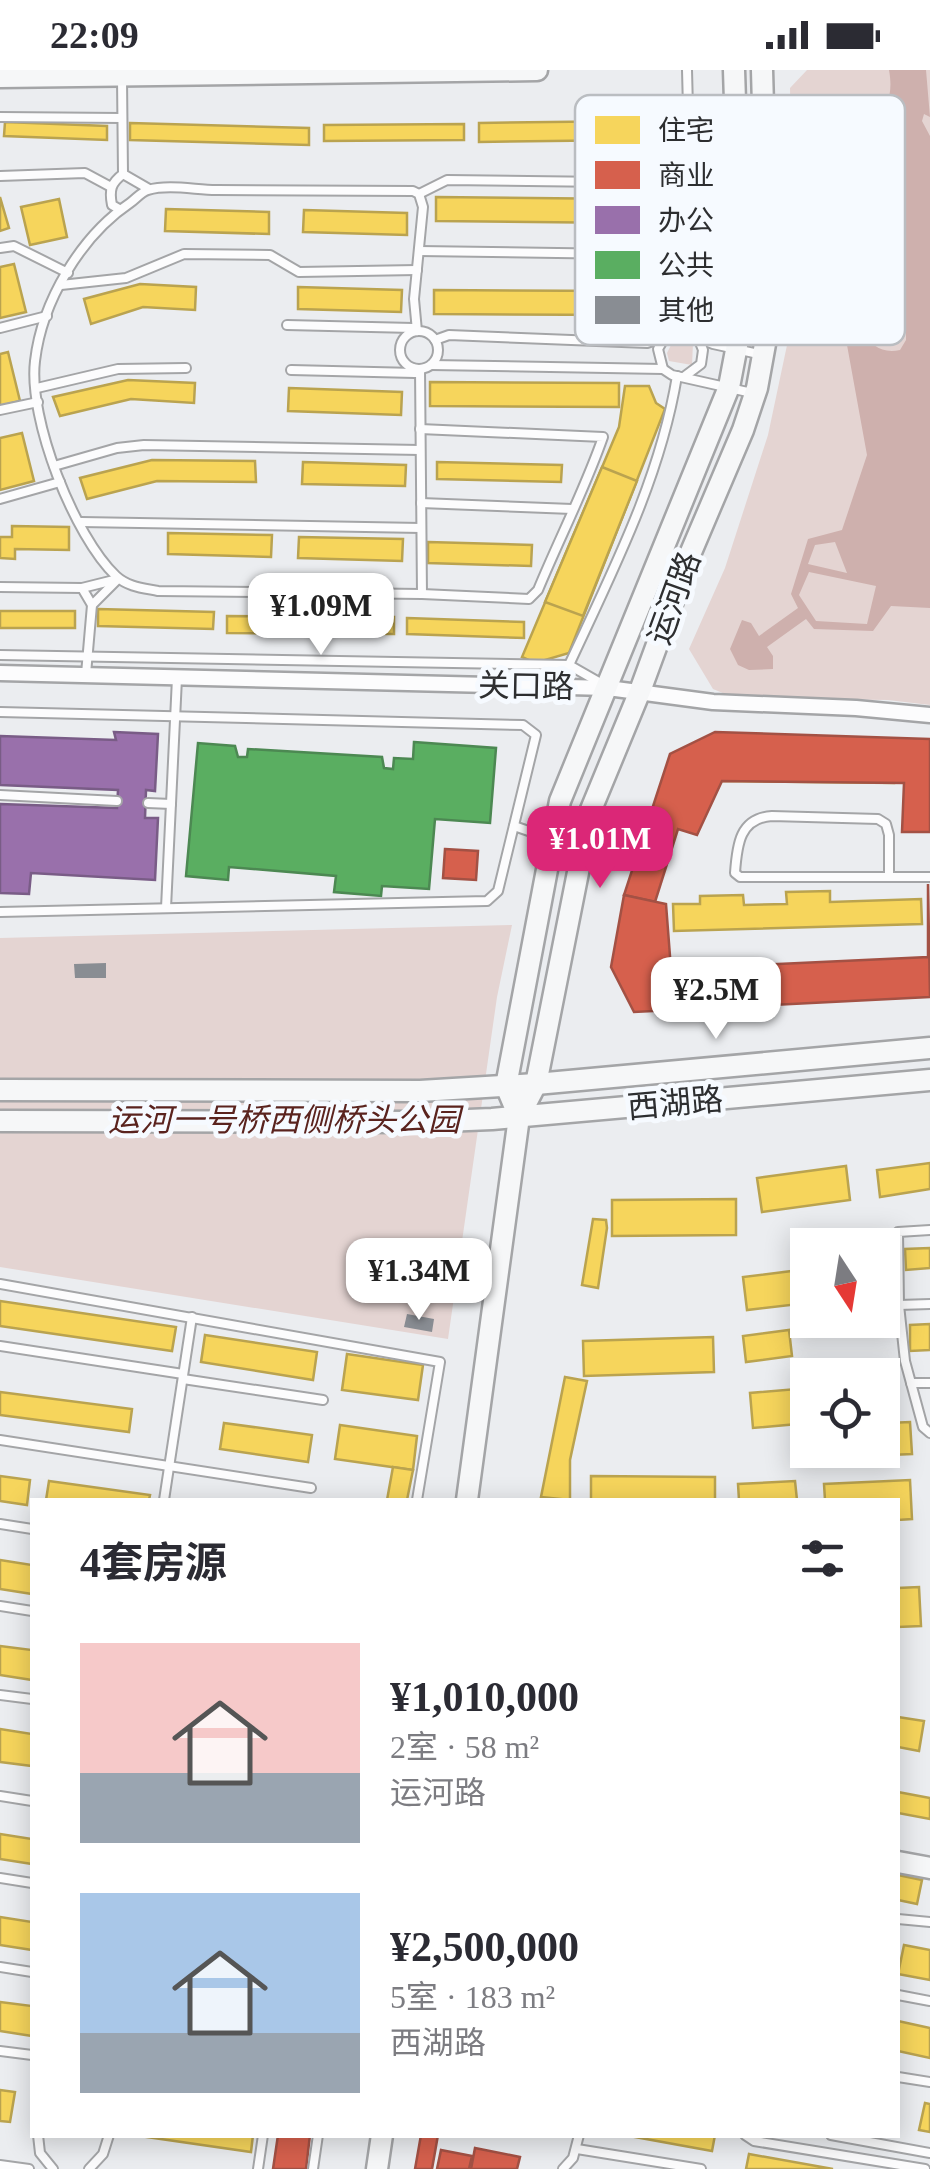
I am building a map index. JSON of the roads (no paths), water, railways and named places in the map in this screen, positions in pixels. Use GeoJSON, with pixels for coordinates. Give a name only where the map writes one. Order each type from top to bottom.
{"type":"FeatureCollection","features":[{"type":"Feature","properties":{"kind":"street"},"geometry":{"type":"LineString","coordinates":[[0,77],[537,70]]}},
{"type":"Feature","properties":{"kind":"street","name":"运河路"},"geometry":{"type":"LineString","coordinates":[[734,70],[735,95]]}},
{"type":"Feature","properties":{"kind":"street","name":"运河路"},"geometry":{"type":"LineString","coordinates":[[762,70],[763,95]]}},
{"type":"Feature","properties":{"kind":"street","name":"运河路"},"geometry":{"type":"LineString","coordinates":[[506,1086],[560,801],[729,387],[737,345]]}},
{"type":"Feature","properties":{"kind":"street","name":"运河路"},"geometry":{"type":"LineString","coordinates":[[467,1498],[519,1117],[536,1084],[590,812],[691,552],[744,430],[765,345]]}},
{"type":"Feature","properties":{"kind":"street","name":"关口路"},"geometry":{"type":"LineString","coordinates":[[0,672],[608,688],[713,702],[930,714]]}},
{"type":"Feature","properties":{"kind":"street","name":"西湖路"},"geometry":{"type":"LineString","coordinates":[[0,1090],[420,1090],[536,1084],[930,1048]]}},
{"type":"Feature","properties":{"kind":"street","name":"西湖路"},"geometry":{"type":"LineString","coordinates":[[0,1121],[420,1122],[519,1117],[930,1080]]}},
{"type":"Feature","properties":{"kind":"street"},"geometry":{"type":"LineString","coordinates":[[506,1086],[519,1117]]}},
{"type":"Feature","properties":{"kind":"street"},"geometry":{"type":"LineString","coordinates":[[900,1862],[930,1868]]}},
{"type":"Feature","properties":{"kind":"street"},"geometry":{"type":"LineString","coordinates":[[377,2169],[382,2138]]}},
{"type":"Feature","properties":{"kind":"lane"},"geometry":{"type":"LineString","coordinates":[[687,70],[688,95]]}},
{"type":"Feature","properties":{"kind":"lane"},"geometry":{"type":"LineString","coordinates":[[119,210],[112,204],[112,187],[123,174],[122,76]]}},
{"type":"Feature","properties":{"kind":"lane"},"geometry":{"type":"LineString","coordinates":[[0,117],[122,118]]}},
{"type":"Feature","properties":{"kind":"lane"},"geometry":{"type":"LineString","coordinates":[[0,176],[85,174],[112,187]]}},
{"type":"Feature","properties":{"kind":"lane"},"geometry":{"type":"LineString","coordinates":[[123,174],[150,189],[414,191],[423,207],[414,299],[417,332]]}},
{"type":"Feature","properties":{"kind":"lane"},"geometry":{"type":"LineString","coordinates":[[419,194],[447,180],[575,182]]}},
{"type":"Feature","properties":{"kind":"lane"},"geometry":{"type":"LineString","coordinates":[[150,189],[99,228],[68,273],[47,316],[35,364],[45,440],[60,482],[80,522],[118,579],[135,587],[158,590],[528,599],[538,590],[603,437],[420,429]]}},
{"type":"Feature","properties":{"kind":"lane"},"geometry":{"type":"LineString","coordinates":[[0,248],[14,246],[68,273]]}},
{"type":"Feature","properties":{"kind":"lane"},"geometry":{"type":"LineString","coordinates":[[419,252],[575,254]]}},
{"type":"Feature","properties":{"kind":"lane"},"geometry":{"type":"LineString","coordinates":[[62,286],[126,278],[184,254],[270,255],[299,272],[417,270]]}},
{"type":"Feature","properties":{"kind":"lane"},"geometry":{"type":"LineString","coordinates":[[0,328],[47,316]]}},
{"type":"Feature","properties":{"kind":"lane"},"geometry":{"type":"LineString","coordinates":[[288,324],[413,328],[435,340],[438,355],[430,365]]}},
{"type":"Feature","properties":{"kind":"lane"},"geometry":{"type":"LineString","coordinates":[[417,332],[402,341],[400,354],[407,365],[420,369]]}},
{"type":"Feature","properties":{"kind":"lane"},"geometry":{"type":"LineString","coordinates":[[435,340],[449,335],[575,340]]}},
{"type":"Feature","properties":{"kind":"lane"},"geometry":{"type":"LineString","coordinates":[[661,345],[658,350],[663,368]]}},
{"type":"Feature","properties":{"kind":"lane"},"geometry":{"type":"LineString","coordinates":[[570,665],[646,496],[681,376],[701,364],[701,345]]}},
{"type":"Feature","properties":{"kind":"lane"},"geometry":{"type":"LineString","coordinates":[[722,345],[763,355]]}},
{"type":"Feature","properties":{"kind":"lane"},"geometry":{"type":"LineString","coordinates":[[291,370],[415,373],[430,365],[663,368],[755,394]]}},
{"type":"Feature","properties":{"kind":"lane"},"geometry":{"type":"LineString","coordinates":[[36,388],[118,369],[186,368]]}},
{"type":"Feature","properties":{"kind":"lane"},"geometry":{"type":"LineString","coordinates":[[420,369],[422,594]]}},
{"type":"Feature","properties":{"kind":"lane"},"geometry":{"type":"LineString","coordinates":[[0,410],[38,402]]}},
{"type":"Feature","properties":{"kind":"lane"},"geometry":{"type":"LineString","coordinates":[[54,466],[117,448],[144,445],[420,450]]}},
{"type":"Feature","properties":{"kind":"lane"},"geometry":{"type":"LineString","coordinates":[[0,498],[60,482]]}},
{"type":"Feature","properties":{"kind":"lane"},"geometry":{"type":"LineString","coordinates":[[421,503],[572,509]]}},
{"type":"Feature","properties":{"kind":"lane"},"geometry":{"type":"LineString","coordinates":[[80,522],[421,528]]}},
{"type":"Feature","properties":{"kind":"lane"},"geometry":{"type":"LineString","coordinates":[[0,587],[82,588],[118,579]]}},
{"type":"Feature","properties":{"kind":"lane"},"geometry":{"type":"LineString","coordinates":[[92,606],[118,579]]}},
{"type":"Feature","properties":{"kind":"lane"},"geometry":{"type":"LineString","coordinates":[[82,588],[92,606],[86,674]]}},
{"type":"Feature","properties":{"kind":"lane"},"geometry":{"type":"LineString","coordinates":[[0,655],[570,665],[608,688]]}},
{"type":"Feature","properties":{"kind":"lane"},"geometry":{"type":"LineString","coordinates":[[166,908],[177,676]]}},
{"type":"Feature","properties":{"kind":"lane"},"geometry":{"type":"LineString","coordinates":[[0,712],[523,725],[536,735],[498,891],[487,901],[0,912]]}},
{"type":"Feature","properties":{"kind":"lane"},"geometry":{"type":"LineString","coordinates":[[0,795],[117,801]]}},
{"type":"Feature","properties":{"kind":"lane"},"geometry":{"type":"LineString","coordinates":[[148,803],[171,804]]}},
{"type":"Feature","properties":{"kind":"lane"},"geometry":{"type":"LineString","coordinates":[[889,877],[890,835],[886,824],[878,819],[772,816],[756,817],[745,827],[735,873],[740,877],[889,877],[930,877]]}},
{"type":"Feature","properties":{"kind":"lane"},"geometry":{"type":"LineString","coordinates":[[514,826],[553,839]]}},
{"type":"Feature","properties":{"kind":"lane"},"geometry":{"type":"LineString","coordinates":[[900,1232],[930,1230]]}},
{"type":"Feature","properties":{"kind":"lane"},"geometry":{"type":"LineString","coordinates":[[0,1284],[440,1362],[417,1498]]}},
{"type":"Feature","properties":{"kind":"lane"},"geometry":{"type":"LineString","coordinates":[[900,1305],[930,1304]]}},
{"type":"Feature","properties":{"kind":"lane"},"geometry":{"type":"LineString","coordinates":[[900,1314],[905,1361],[923,1427],[930,1432]]}},
{"type":"Feature","properties":{"kind":"lane"},"geometry":{"type":"LineString","coordinates":[[164,1498],[192,1318]]}},
{"type":"Feature","properties":{"kind":"lane"},"geometry":{"type":"LineString","coordinates":[[0,1346],[323,1400]]}},
{"type":"Feature","properties":{"kind":"lane"},"geometry":{"type":"LineString","coordinates":[[911,1384],[930,1383]]}},
{"type":"Feature","properties":{"kind":"lane"},"geometry":{"type":"LineString","coordinates":[[0,1440],[311,1488]]}},
{"type":"Feature","properties":{"kind":"lane"},"geometry":{"type":"LineString","coordinates":[[0,1524],[30,1528]]}},
{"type":"Feature","properties":{"kind":"lane"},"geometry":{"type":"LineString","coordinates":[[0,1606],[30,1611]]}},
{"type":"Feature","properties":{"kind":"lane"},"geometry":{"type":"LineString","coordinates":[[0,1694],[30,1699]]}},
{"type":"Feature","properties":{"kind":"lane"},"geometry":{"type":"LineString","coordinates":[[0,1796],[30,1801]]}},
{"type":"Feature","properties":{"kind":"lane"},"geometry":{"type":"LineString","coordinates":[[0,1878],[30,1883]]}},
{"type":"Feature","properties":{"kind":"lane"},"geometry":{"type":"LineString","coordinates":[[900,1919],[930,1922]]}},
{"type":"Feature","properties":{"kind":"lane"},"geometry":{"type":"LineString","coordinates":[[0,1968],[30,1972]]}},
{"type":"Feature","properties":{"kind":"lane"},"geometry":{"type":"LineString","coordinates":[[900,1995],[930,2001]]}},
{"type":"Feature","properties":{"kind":"lane"},"geometry":{"type":"LineString","coordinates":[[0,2051],[30,2056]]}},
{"type":"Feature","properties":{"kind":"lane"},"geometry":{"type":"LineString","coordinates":[[900,2077],[930,2082]]}},
{"type":"Feature","properties":{"kind":"lane"},"geometry":{"type":"LineString","coordinates":[[38,2138],[40,2153],[53,2169]]}},
{"type":"Feature","properties":{"kind":"lane"},"geometry":{"type":"LineString","coordinates":[[89,2169],[103,2154],[108,2138]]}},
{"type":"Feature","properties":{"kind":"lane"},"geometry":{"type":"LineString","coordinates":[[258,2169],[263,2138]]}},
{"type":"Feature","properties":{"kind":"lane"},"geometry":{"type":"LineString","coordinates":[[313,2169],[318,2138]]}},
{"type":"Feature","properties":{"kind":"lane"},"geometry":{"type":"LineString","coordinates":[[563,2169],[577,2149],[579,2138]]}},
{"type":"Feature","properties":{"kind":"lane"},"geometry":{"type":"LineString","coordinates":[[750,2138],[925,2169]]}},
{"type":"Feature","properties":{"kind":"lane"},"geometry":{"type":"LineString","coordinates":[[847,2138],[930,2153]]}},
{"type":"Feature","properties":{"kind":"lane"},"geometry":{"type":"LineString","coordinates":[[577,2149],[701,2169]]}},
{"type":"Feature","properties":{"kind":"lane"},"geometry":{"type":"LineString","coordinates":[[0,2165],[29,2169]]}},
{"type":"Feature","properties":{"kind":"park label","name":"运河一号桥西侧桥头公园"},"geometry":{"type":"Point","coordinates":[284,1120]}}]}
